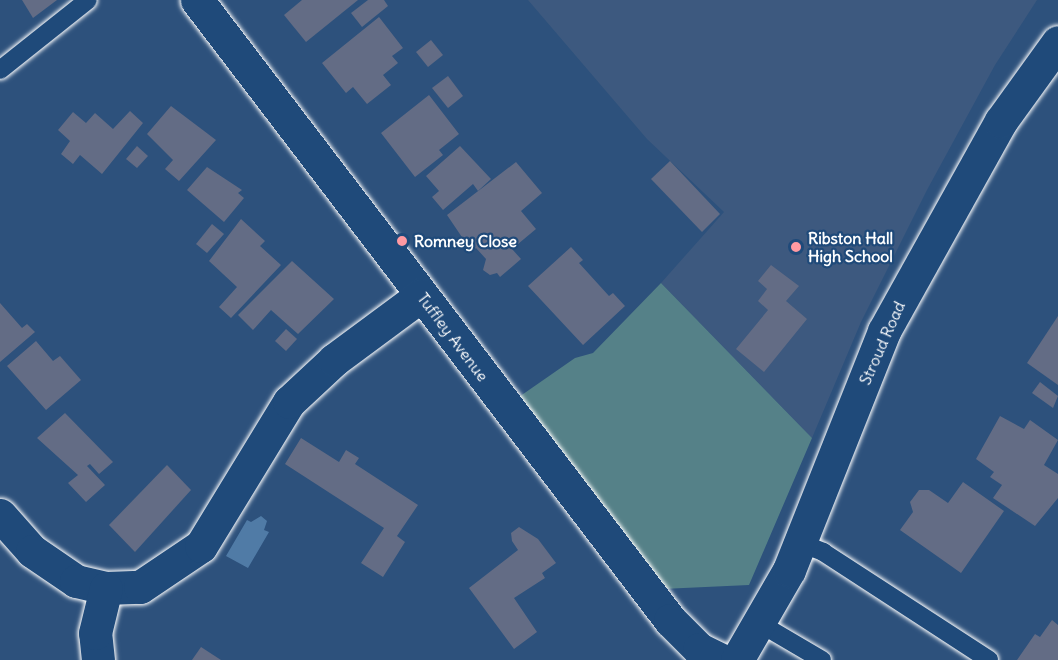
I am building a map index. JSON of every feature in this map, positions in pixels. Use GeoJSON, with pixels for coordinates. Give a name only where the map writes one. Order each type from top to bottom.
{"type":"FeatureCollection","features":[{"type":"Feature","properties":{"kind":"street","name":"Tuffley Avenue"},"geometry":{"type":"LineString","coordinates":[[197,0],[670,620],[699,649],[722,660]]}},
{"type":"Feature","properties":{"kind":"street","name":"Stroud Road"},"geometry":{"type":"LineString","coordinates":[[737,660],[780,590],[884,332],[1001,121],[1058,42]]}},
{"type":"Feature","properties":{"kind":"street"},"geometry":{"type":"LineString","coordinates":[[0,515],[32,551],[76,581],[106,588],[140,587],[201,546],[289,402],[334,360],[422,296]]}},
{"type":"Feature","properties":{"kind":"street"},"geometry":{"type":"LineString","coordinates":[[98,660],[95,633],[106,588]]}},
{"type":"Feature","properties":{"kind":"lane"},"geometry":{"type":"LineString","coordinates":[[0,70],[88,0]]}},
{"type":"Feature","properties":{"kind":"lane"},"geometry":{"type":"LineString","coordinates":[[800,543],[823,552],[989,660]]}},
{"type":"Feature","properties":{"kind":"lane"},"geometry":{"type":"LineString","coordinates":[[759,623],[822,660]]}},
{"type":"Feature","properties":{"kind":"shaded area","name":"Ribston Hall High School"},"geometry":{"type":"Polygon","coordinates":[[[528,0],[1037,0],[995,65],[927,190],[861,322],[812,438],[661,283],[724,212],[647,139],[528,0]]]}},
{"type":"Feature","properties":{"kind":"shaded area"},"geometry":{"type":"Polygon","coordinates":[[[261,516],[267,521],[264,530],[269,532],[248,568],[226,556],[247,520],[251,522],[261,516]]]}},
{"type":"Feature","properties":{"kind":"green space"},"geometry":{"type":"Polygon","coordinates":[[[661,283],[812,438],[749,585],[662,589],[516,399],[575,358],[593,353],[661,283]]]}},
{"type":"Feature","properties":{"kind":"building"},"geometry":{"type":"Polygon","coordinates":[[[22,0],[57,0],[33,18],[22,0]]]}},
{"type":"Feature","properties":{"kind":"building"},"geometry":{"type":"Polygon","coordinates":[[[302,0],[358,0],[306,42],[284,15],[302,0]]]}},
{"type":"Feature","properties":{"kind":"building"},"geometry":{"type":"Polygon","coordinates":[[[368,0],[384,0],[388,6],[362,27],[351,13],[368,0]]]}},
{"type":"Feature","properties":{"kind":"building"},"geometry":{"type":"Polygon","coordinates":[[[379,17],[403,48],[392,56],[398,63],[383,75],[391,85],[367,104],[353,87],[346,93],[322,63],[379,17]]]}},
{"type":"Feature","properties":{"kind":"building"},"geometry":{"type":"Polygon","coordinates":[[[431,40],[443,55],[428,67],[416,52],[431,40]]]}},
{"type":"Feature","properties":{"kind":"building"},"geometry":{"type":"Polygon","coordinates":[[[448,76],[463,96],[448,108],[432,88],[448,76]]]}},
{"type":"Feature","properties":{"kind":"building"},"geometry":{"type":"Polygon","coordinates":[[[429,95],[459,134],[439,150],[443,155],[415,177],[381,133],[429,95]]]}},
{"type":"Feature","properties":{"kind":"building"},"geometry":{"type":"Polygon","coordinates":[[[171,106],[216,140],[179,181],[165,169],[173,160],[147,134],[171,106]]]}},
{"type":"Feature","properties":{"kind":"building"},"geometry":{"type":"Polygon","coordinates":[[[130,111],[143,123],[102,174],[80,155],[73,164],[61,154],[70,141],[58,130],[73,112],[86,123],[95,113],[113,129],[130,111]]]}},
{"type":"Feature","properties":{"kind":"building"},"geometry":{"type":"Polygon","coordinates":[[[137,146],[148,156],[137,168],[126,159],[137,146]]]}},
{"type":"Feature","properties":{"kind":"building"},"geometry":{"type":"Polygon","coordinates":[[[460,146],[491,179],[478,191],[473,184],[443,210],[432,197],[439,191],[426,176],[460,146]]]}},
{"type":"Feature","properties":{"kind":"building"},"geometry":{"type":"Polygon","coordinates":[[[670,161],[720,214],[702,232],[651,179],[670,161]]]}},
{"type":"Feature","properties":{"kind":"building"},"geometry":{"type":"Polygon","coordinates":[[[516,162],[542,193],[521,211],[536,229],[512,249],[521,259],[500,277],[497,273],[490,275],[483,270],[486,259],[476,248],[472,252],[447,215],[516,162]]]}},
{"type":"Feature","properties":{"kind":"building"},"geometry":{"type":"Polygon","coordinates":[[[207,167],[242,190],[238,193],[244,198],[224,222],[187,190],[207,167]]]}},
{"type":"Feature","properties":{"kind":"building"},"geometry":{"type":"Polygon","coordinates":[[[241,219],[265,241],[260,246],[281,265],[231,318],[219,307],[237,287],[209,261],[241,219]]]}},
{"type":"Feature","properties":{"kind":"building"},"geometry":{"type":"Polygon","coordinates":[[[212,224],[224,234],[207,253],[196,244],[212,224]]]}},
{"type":"Feature","properties":{"kind":"building"},"geometry":{"type":"Polygon","coordinates":[[[571,247],[583,260],[579,263],[609,296],[613,293],[625,306],[583,345],[528,286],[571,247]]]}},
{"type":"Feature","properties":{"kind":"building"},"geometry":{"type":"Polygon","coordinates":[[[292,261],[334,299],[298,334],[271,310],[253,330],[238,315],[292,261]]]}},
{"type":"Feature","properties":{"kind":"building"},"geometry":{"type":"Polygon","coordinates":[[[771,265],[799,286],[786,301],[807,319],[764,372],[736,349],[768,310],[758,301],[767,289],[758,281],[771,265]]]}},
{"type":"Feature","properties":{"kind":"building"},"geometry":{"type":"Polygon","coordinates":[[[0,303],[22,328],[27,324],[35,332],[0,362],[0,303]]]}},
{"type":"Feature","properties":{"kind":"building"},"geometry":{"type":"Polygon","coordinates":[[[1058,316],[1058,385],[1027,363],[1058,316]]]}},
{"type":"Feature","properties":{"kind":"building"},"geometry":{"type":"Polygon","coordinates":[[[286,329],[297,339],[286,351],[275,341],[286,329]]]}},
{"type":"Feature","properties":{"kind":"building"},"geometry":{"type":"Polygon","coordinates":[[[36,341],[53,361],[60,356],[81,380],[46,410],[7,366],[36,341]]]}},
{"type":"Feature","properties":{"kind":"building"},"geometry":{"type":"Polygon","coordinates":[[[1040,382],[1058,396],[1053,408],[1032,393],[1040,382]]]}},
{"type":"Feature","properties":{"kind":"building"},"geometry":{"type":"Polygon","coordinates":[[[65,413],[113,462],[99,474],[90,464],[87,466],[105,485],[86,502],[68,483],[78,475],[37,438],[65,413]]]}},
{"type":"Feature","properties":{"kind":"building"},"geometry":{"type":"Polygon","coordinates":[[[1000,416],[1024,429],[1030,420],[1058,440],[1044,465],[1058,474],[1058,498],[1035,526],[993,498],[1002,485],[990,477],[994,472],[976,459],[1000,416]]]}},
{"type":"Feature","properties":{"kind":"building"},"geometry":{"type":"Polygon","coordinates":[[[301,438],[339,462],[346,450],[359,458],[355,464],[418,505],[397,536],[405,542],[383,577],[361,563],[384,528],[285,464],[301,438]]]}},
{"type":"Feature","properties":{"kind":"building"},"geometry":{"type":"Polygon","coordinates":[[[167,465],[191,490],[135,552],[109,525],[167,465]]]}},
{"type":"Feature","properties":{"kind":"building"},"geometry":{"type":"Polygon","coordinates":[[[963,482],[1004,511],[961,573],[900,530],[913,512],[910,502],[919,490],[929,490],[948,503],[963,482]]]}},
{"type":"Feature","properties":{"kind":"building"},"geometry":{"type":"Polygon","coordinates":[[[519,527],[538,539],[556,563],[542,573],[545,578],[514,598],[537,632],[514,649],[469,588],[518,550],[512,541],[511,533],[519,527]]]}},
{"type":"Feature","properties":{"kind":"building"},"geometry":{"type":"Polygon","coordinates":[[[1052,620],[1058,625],[1058,660],[1017,660],[1035,634],[1040,637],[1052,620]]]}},
{"type":"Feature","properties":{"kind":"building"},"geometry":{"type":"Polygon","coordinates":[[[201,647],[221,660],[192,660],[201,647]]]}},
{"type":"Feature","properties":{"kind":"place","name":"Romney Close"},"geometry":{"type":"Point","coordinates":[402,241]}},
{"type":"Feature","properties":{"kind":"place","name":"Ribston Hall High School"},"geometry":{"type":"Point","coordinates":[796,247]}}]}
